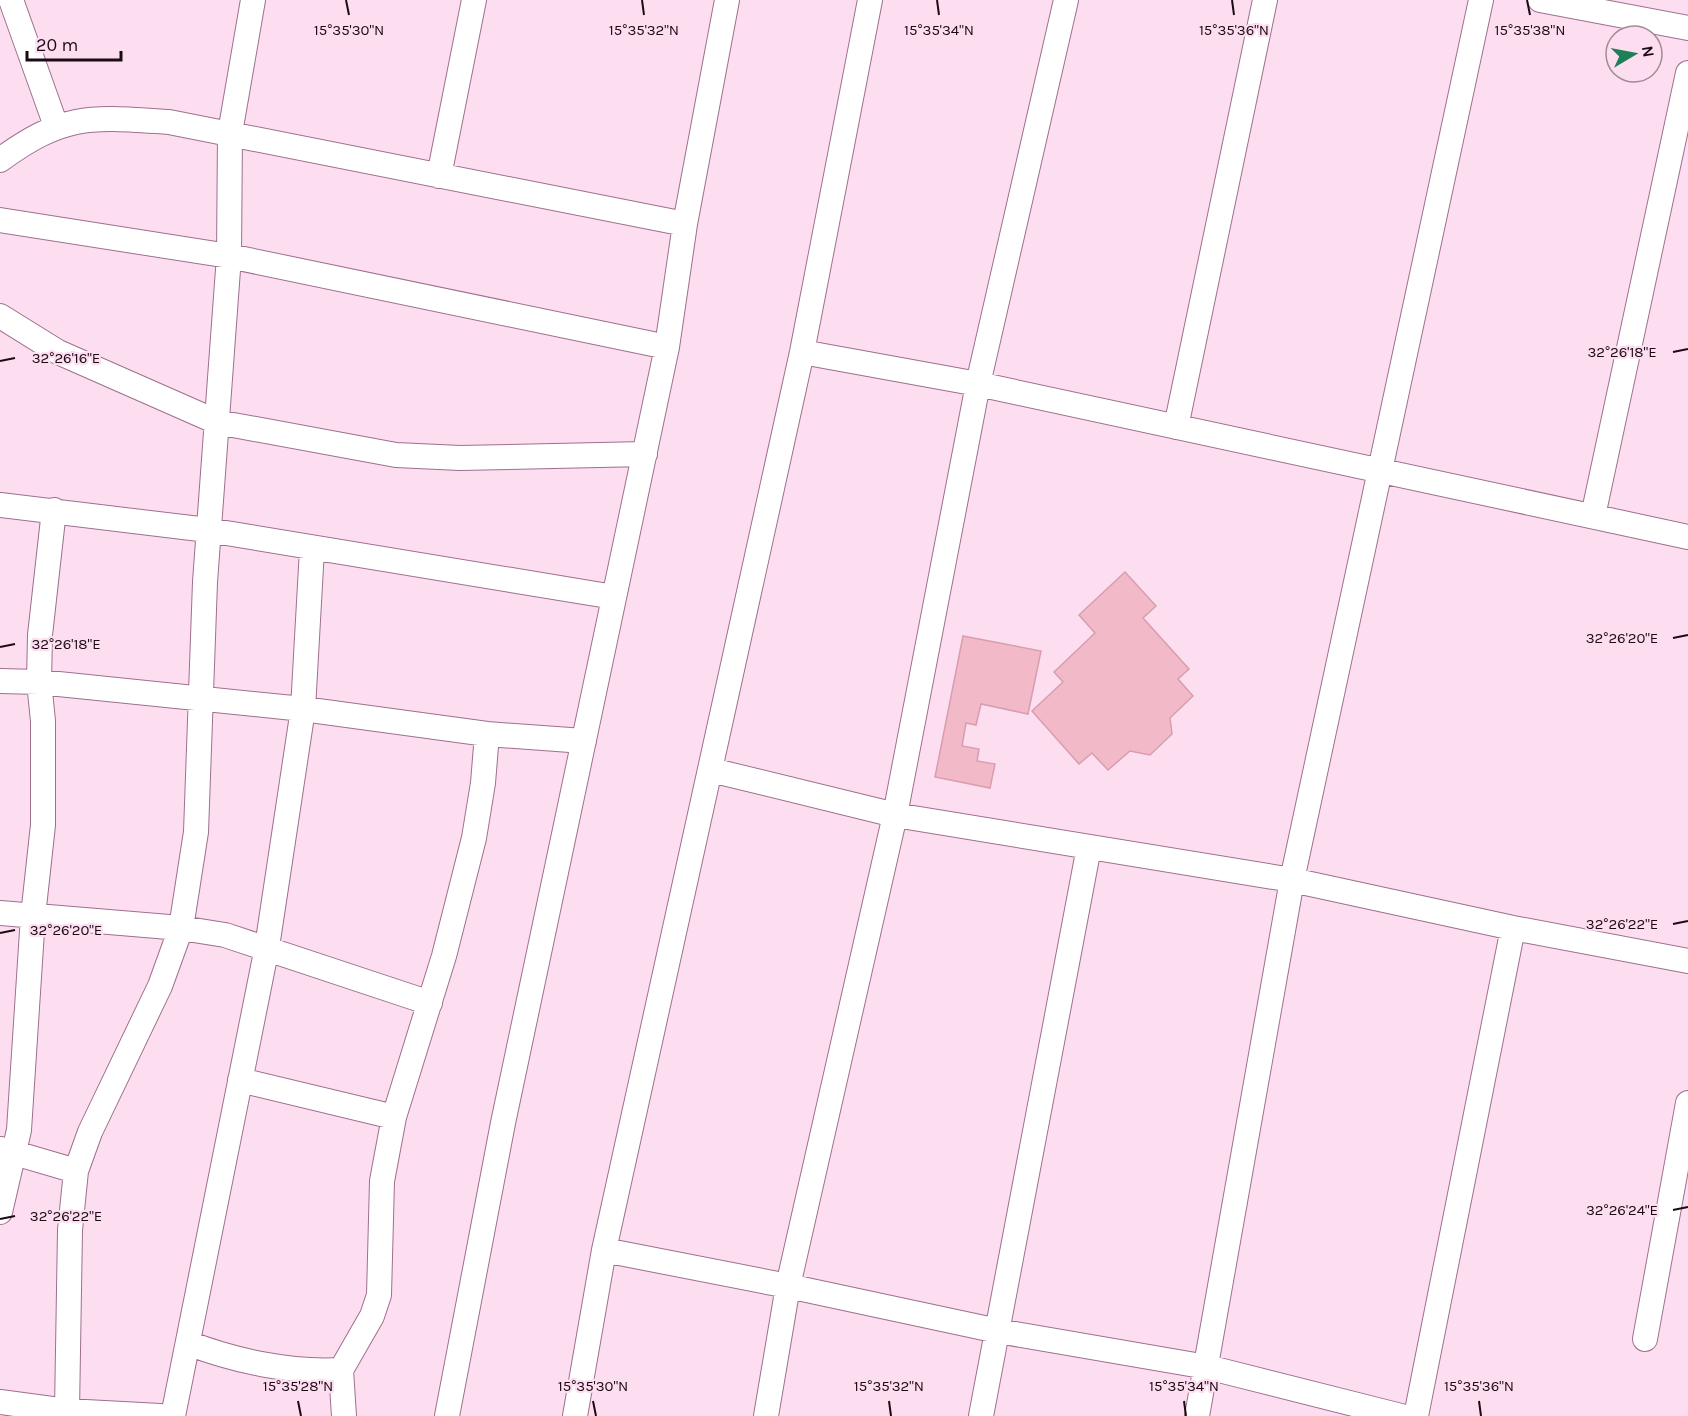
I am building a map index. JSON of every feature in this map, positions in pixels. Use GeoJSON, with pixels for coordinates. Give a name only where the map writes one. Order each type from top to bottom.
{"type":"FeatureCollection","features":[{"type":"Feature","properties":{"kind":"street"},"geometry":{"type":"LineString","coordinates":[[67,1411],[70,1230],[76,1171],[90,1132],[160,986],[181,928],[196,832],[208,530],[229,256],[230,133],[253,0]]}},
{"type":"Feature","properties":{"kind":"street"},"geometry":{"type":"LineString","coordinates":[[439,176],[474,0]]}},
{"type":"Feature","properties":{"kind":"street"},"geometry":{"type":"LineString","coordinates":[[447,1416],[503,1123],[645,454],[727,0]]}},
{"type":"Feature","properties":{"kind":"street"},"geometry":{"type":"LineString","coordinates":[[575,1416],[604,1250],[802,352],[870,0]]}},
{"type":"Feature","properties":{"kind":"street"},"geometry":{"type":"LineString","coordinates":[[766,1416],[788,1286],[894,815],[978,384],[1066,0]]}},
{"type":"Feature","properties":{"kind":"street"},"geometry":{"type":"LineString","coordinates":[[1176,427],[1265,0]]}},
{"type":"Feature","properties":{"kind":"street"},"geometry":{"type":"LineString","coordinates":[[1197,1416],[1292,880],[1481,0]]}},
{"type":"Feature","properties":{"kind":"street"},"geometry":{"type":"LineString","coordinates":[[1540,0],[1688,28]]}},
{"type":"Feature","properties":{"kind":"street"},"geometry":{"type":"LineString","coordinates":[[9,1],[56,126]]}},
{"type":"Feature","properties":{"kind":"street"},"geometry":{"type":"LineString","coordinates":[[1593,516],[1688,74]]}},
{"type":"Feature","properties":{"kind":"street"},"geometry":{"type":"LineString","coordinates":[[0,160],[56,126],[77,120],[108,118],[169,122],[685,225]]}},
{"type":"Feature","properties":{"kind":"street"},"geometry":{"type":"LineString","coordinates":[[0,220],[229,256],[666,347]]}},
{"type":"Feature","properties":{"kind":"street"},"geometry":{"type":"LineString","coordinates":[[0,316],[58,352],[217,422],[396,455],[460,458],[645,454]]}},
{"type":"Feature","properties":{"kind":"street"},"geometry":{"type":"LineString","coordinates":[[802,352],[978,384],[1688,537]]}},
{"type":"Feature","properties":{"kind":"street"},"geometry":{"type":"LineString","coordinates":[[0,505],[208,530],[312,549],[614,597]]}},
{"type":"Feature","properties":{"kind":"street"},"geometry":{"type":"LineString","coordinates":[[0,1212],[43,814],[40,635],[54,510]]}},
{"type":"Feature","properties":{"kind":"street"},"geometry":{"type":"LineString","coordinates":[[173,1416],[267,947],[303,709],[312,549]]}},
{"type":"Feature","properties":{"kind":"street"},"geometry":{"type":"LineString","coordinates":[[0,681],[39,682],[303,709],[487,734],[584,741]]}},
{"type":"Feature","properties":{"kind":"street"},"geometry":{"type":"LineString","coordinates":[[344,1416],[340,1370],[372,1316],[380,1295],[382,1181],[394,1117],[430,1003],[474,838],[483,783],[487,734]]}},
{"type":"Feature","properties":{"kind":"street"},"geometry":{"type":"LineString","coordinates":[[711,770],[894,815],[1292,880],[1513,928],[1688,961]]}},
{"type":"Feature","properties":{"kind":"street"},"geometry":{"type":"LineString","coordinates":[[981,1416],[1089,847]]}},
{"type":"Feature","properties":{"kind":"street"},"geometry":{"type":"LineString","coordinates":[[0,913],[181,928],[225,935],[267,947],[430,1003]]}},
{"type":"Feature","properties":{"kind":"street"},"geometry":{"type":"LineString","coordinates":[[1416,1416],[1513,928]]}},
{"type":"Feature","properties":{"kind":"street"},"geometry":{"type":"LineString","coordinates":[[240,1080],[394,1117]]}},
{"type":"Feature","properties":{"kind":"street"},"geometry":{"type":"LineString","coordinates":[[1645,1339],[1688,1103]]}},
{"type":"Feature","properties":{"kind":"street"},"geometry":{"type":"LineString","coordinates":[[8,1151],[76,1171]]}},
{"type":"Feature","properties":{"kind":"street"},"geometry":{"type":"LineString","coordinates":[[604,1250],[998,1331],[1207,1367],[1401,1416]]}},
{"type":"Feature","properties":{"kind":"street"},"geometry":{"type":"LineString","coordinates":[[188,1343],[217,1354],[245,1360],[321,1371],[340,1370]]}},
{"type":"Feature","properties":{"kind":"street"},"geometry":{"type":"LineString","coordinates":[[0,1402],[67,1411],[160,1416]]}},
{"type":"Feature","properties":{"kind":"building"},"geometry":{"type":"Polygon","coordinates":[[[1125,572],[1156,606],[1143,618],[1189,669],[1178,679],[1193,696],[1170,718],[1172,734],[1150,755],[1130,751],[1108,770],[1092,753],[1079,764],[1032,711],[1063,682],[1054,672],[1095,633],[1079,615],[1125,572]]]}},
{"type":"Feature","properties":{"kind":"building"},"geometry":{"type":"Polygon","coordinates":[[[963,636],[1041,651],[1028,714],[981,704],[976,725],[966,723],[962,746],[979,749],[977,761],[995,764],[990,788],[935,777],[963,636]]]}}]}
